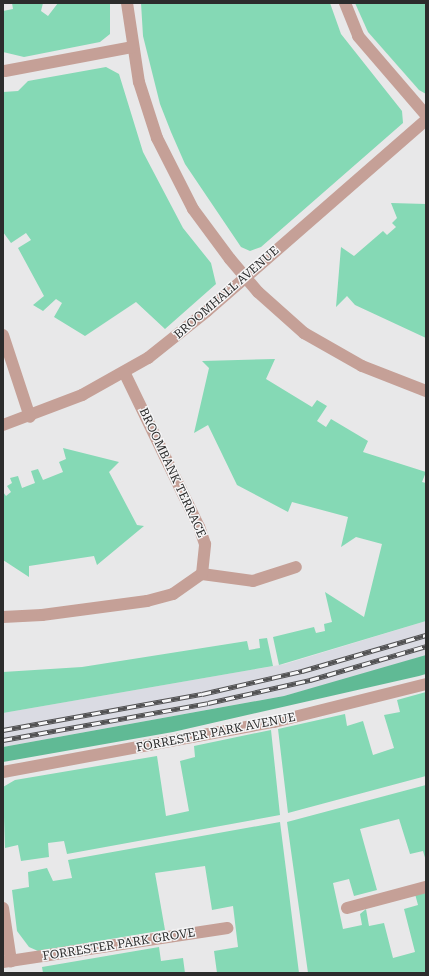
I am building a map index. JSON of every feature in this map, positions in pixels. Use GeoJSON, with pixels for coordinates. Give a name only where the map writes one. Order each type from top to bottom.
{"type":"FeatureCollection","features":[{"type":"Feature","properties":{"kind":"street"},"geometry":{"type":"LineString","coordinates":[[127,3],[132,47],[148,116],[169,165],[193,209],[245,278],[304,333],[387,378],[426,391]]}},
{"type":"Feature","properties":{"kind":"street"},"geometry":{"type":"LineString","coordinates":[[345,3],[358,36],[426,115]]}},
{"type":"Feature","properties":{"kind":"street"},"geometry":{"type":"LineString","coordinates":[[5,70],[132,47]]}},
{"type":"Feature","properties":{"kind":"street","name":"BROOMHALL AVENUE"},"geometry":{"type":"LineString","coordinates":[[3,425],[30,417],[125,374],[169,342],[245,278],[426,120]]}},
{"type":"Feature","properties":{"kind":"street"},"geometry":{"type":"LineString","coordinates":[[3,335],[30,417]]}},
{"type":"Feature","properties":{"kind":"street","name":"BROOMBANK TERRACE"},"geometry":{"type":"LineString","coordinates":[[125,374],[201,533],[206,562],[202,574]]}},
{"type":"Feature","properties":{"kind":"street"},"geometry":{"type":"LineString","coordinates":[[3,617],[42,616],[147,601],[173,594],[202,574],[253,581],[296,567]]}},
{"type":"Feature","properties":{"kind":"street","name":"FORRESTER PARK AVENUE"},"geometry":{"type":"LineString","coordinates":[[3,772],[266,723],[426,684]]}},
{"type":"Feature","properties":{"kind":"street"},"geometry":{"type":"LineString","coordinates":[[347,908],[426,887]]}},
{"type":"Feature","properties":{"kind":"street","name":"FORRESTER PARK GROVE"},"geometry":{"type":"LineString","coordinates":[[3,908],[7,962],[227,928]]}},
{"type":"Feature","properties":{"kind":"shaded area"},"geometry":{"type":"Polygon","coordinates":[[[426,621],[426,655],[370,673],[284,696],[3,747],[3,713],[285,664],[426,621]]]}},
{"type":"Feature","properties":{"kind":"green space"},"geometry":{"type":"Polygon","coordinates":[[[12,3],[43,3],[41,11],[48,16],[58,3],[110,3],[110,34],[100,42],[24,57],[3,52],[3,11],[13,9],[12,3]]]}},
{"type":"Feature","properties":{"kind":"green space"},"geometry":{"type":"Polygon","coordinates":[[[141,3],[330,3],[341,34],[402,111],[403,123],[261,247],[250,251],[241,247],[185,164],[171,132],[160,104],[143,36],[141,3]]]}},
{"type":"Feature","properties":{"kind":"green space"},"geometry":{"type":"Polygon","coordinates":[[[355,3],[426,3],[426,94],[419,90],[368,32],[355,3]]]}},
{"type":"Feature","properties":{"kind":"green space"},"geometry":{"type":"Polygon","coordinates":[[[106,67],[119,74],[143,152],[183,228],[211,263],[216,284],[165,329],[136,302],[85,336],[54,317],[62,303],[56,299],[43,311],[33,305],[44,296],[18,248],[31,240],[26,233],[11,243],[3,232],[3,92],[18,91],[28,81],[106,67]]]}},
{"type":"Feature","properties":{"kind":"green space"},"geometry":{"type":"Polygon","coordinates":[[[391,203],[426,204],[426,338],[355,305],[347,296],[336,307],[341,247],[354,256],[383,231],[387,235],[396,227],[392,223],[397,218],[391,203]]]}},
{"type":"Feature","properties":{"kind":"green space"},"geometry":{"type":"Polygon","coordinates":[[[275,359],[266,379],[312,407],[317,400],[327,406],[317,421],[326,427],[331,419],[368,441],[363,452],[426,472],[422,482],[426,483],[426,621],[279,665],[273,637],[314,627],[316,633],[325,631],[324,624],[332,622],[325,592],[364,617],[382,544],[356,537],[341,547],[348,517],[292,502],[288,512],[237,485],[208,425],[194,433],[209,368],[202,361],[275,359]]]}},
{"type":"Feature","properties":{"kind":"green space"},"geometry":{"type":"Polygon","coordinates":[[[63,448],[119,462],[109,472],[137,525],[144,526],[97,565],[94,556],[29,566],[29,577],[3,560],[3,492],[6,496],[11,492],[7,486],[12,483],[10,478],[18,476],[22,488],[35,483],[31,471],[38,469],[43,480],[63,472],[59,462],[66,459],[63,448]]]}},
{"type":"Feature","properties":{"kind":"green space"},"geometry":{"type":"Polygon","coordinates":[[[267,638],[273,666],[3,713],[3,672],[82,667],[247,641],[249,650],[260,648],[259,639],[267,638]]]}},
{"type":"Feature","properties":{"kind":"green space"},"geometry":{"type":"Polygon","coordinates":[[[426,655],[426,674],[419,676],[173,732],[3,762],[3,747],[284,696],[426,655]]]}},
{"type":"Feature","properties":{"kind":"green space"},"geometry":{"type":"Polygon","coordinates":[[[426,692],[426,776],[288,813],[278,729],[345,714],[347,726],[363,721],[373,755],[394,748],[384,715],[400,712],[397,700],[426,692]]]}},
{"type":"Feature","properties":{"kind":"green space"},"geometry":{"type":"Polygon","coordinates":[[[271,730],[280,815],[67,854],[64,841],[48,843],[49,857],[21,861],[18,845],[5,848],[3,787],[15,780],[157,756],[166,816],[189,811],[180,761],[195,757],[194,746],[271,730]]]}},
{"type":"Feature","properties":{"kind":"green space"},"geometry":{"type":"Polygon","coordinates":[[[426,785],[426,861],[423,851],[410,854],[399,819],[360,829],[377,890],[354,896],[349,879],[333,883],[343,929],[362,925],[360,914],[366,909],[369,926],[384,923],[393,958],[415,952],[404,909],[418,905],[415,894],[426,891],[426,973],[308,973],[287,822],[426,785]]]}},
{"type":"Feature","properties":{"kind":"green space"},"geometry":{"type":"Polygon","coordinates":[[[280,822],[299,973],[217,973],[214,951],[238,947],[233,906],[212,910],[205,866],[155,873],[165,930],[38,951],[29,947],[17,931],[12,890],[29,887],[28,872],[47,868],[53,881],[72,878],[68,860],[280,822]]]}},
{"type":"Feature","properties":{"kind":"green space"},"geometry":{"type":"Polygon","coordinates":[[[159,947],[161,961],[183,958],[185,973],[43,973],[42,967],[159,947]]]}},
{"type":"Feature","properties":{"kind":"railway"},"geometry":{"type":"LineString","coordinates":[[3,730],[202,694],[302,671],[426,635]]}},
{"type":"Feature","properties":{"kind":"railway"},"geometry":{"type":"LineString","coordinates":[[3,740],[208,703],[310,680],[426,646]]}}]}
